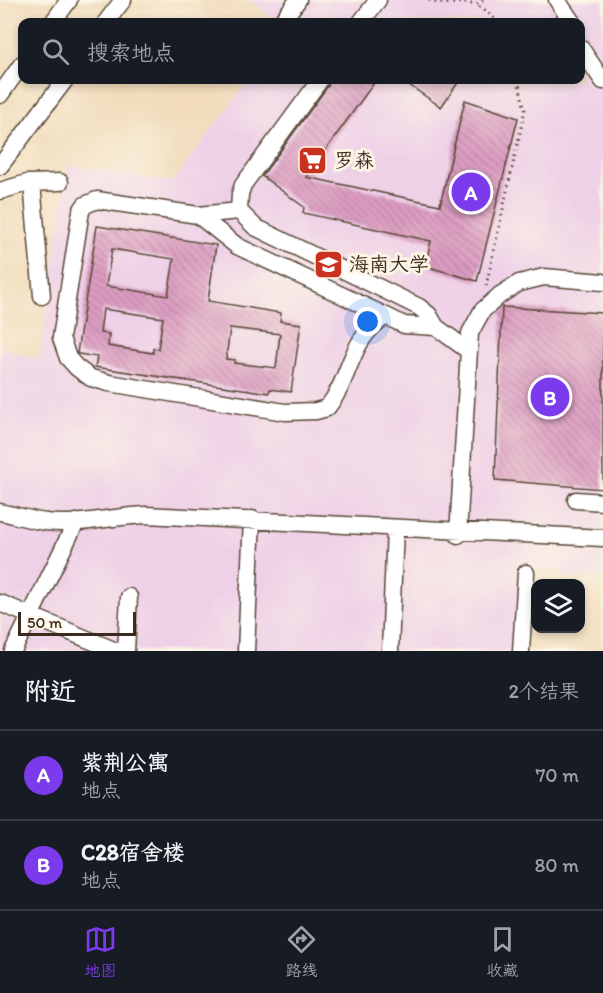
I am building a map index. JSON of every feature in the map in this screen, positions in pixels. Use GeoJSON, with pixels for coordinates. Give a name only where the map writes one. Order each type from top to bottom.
{"type":"FeatureCollection","features":[{"type":"Feature","properties":{"kind":"street"},"geometry":{"type":"LineString","coordinates":[[56,18],[69,0]]}},
{"type":"Feature","properties":{"kind":"street"},"geometry":{"type":"LineString","coordinates":[[109,18],[123,0]]}},
{"type":"Feature","properties":{"kind":"street"},"geometry":{"type":"LineString","coordinates":[[284,18],[298,0]]}},
{"type":"Feature","properties":{"kind":"street"},"geometry":{"type":"LineString","coordinates":[[364,18],[378,0]]}},
{"type":"Feature","properties":{"kind":"street"},"geometry":{"type":"LineString","coordinates":[[585,42],[603,69]]}},
{"type":"Feature","properties":{"kind":"street"},"geometry":{"type":"LineString","coordinates":[[585,54],[603,81]]}},
{"type":"Feature","properties":{"kind":"street"},"geometry":{"type":"LineString","coordinates":[[0,95],[18,70]]}},
{"type":"Feature","properties":{"kind":"street"},"geometry":{"type":"LineString","coordinates":[[0,166],[62,84]]}},
{"type":"Feature","properties":{"kind":"street"},"geometry":{"type":"LineString","coordinates":[[317,84],[243,185],[240,194],[240,211],[244,218],[255,227],[419,307],[429,315],[436,327],[469,351]]}},
{"type":"Feature","properties":{"kind":"street"},"geometry":{"type":"LineString","coordinates":[[0,191],[32,183],[60,182]]}},
{"type":"Feature","properties":{"kind":"street"},"geometry":{"type":"LineString","coordinates":[[32,183],[42,296]]}},
{"type":"Feature","properties":{"kind":"street"},"geometry":{"type":"LineString","coordinates":[[240,211],[198,215],[97,200],[85,205],[81,211],[61,338],[68,358],[91,378],[109,383],[285,412],[316,411],[327,408],[334,399],[361,338],[373,324],[386,316]]}},
{"type":"Feature","properties":{"kind":"street"},"geometry":{"type":"LineString","coordinates":[[198,215],[237,246],[404,325],[436,327]]}},
{"type":"Feature","properties":{"kind":"street"},"geometry":{"type":"LineString","coordinates":[[459,532],[470,333],[482,311],[500,295],[519,283],[544,277],[603,282]]}},
{"type":"Feature","properties":{"kind":"street"},"geometry":{"type":"LineString","coordinates":[[576,500],[603,502]]}},
{"type":"Feature","properties":{"kind":"street"},"geometry":{"type":"LineString","coordinates":[[0,512],[70,525]]}},
{"type":"Feature","properties":{"kind":"street"},"geometry":{"type":"LineString","coordinates":[[0,519],[47,529],[146,515],[399,531],[603,538]]}},
{"type":"Feature","properties":{"kind":"street"},"geometry":{"type":"LineString","coordinates":[[246,651],[252,522]]}},
{"type":"Feature","properties":{"kind":"street"},"geometry":{"type":"LineString","coordinates":[[6,651],[70,525]]}},
{"type":"Feature","properties":{"kind":"street"},"geometry":{"type":"LineString","coordinates":[[390,651],[399,531]]}},
{"type":"Feature","properties":{"kind":"street"},"geometry":{"type":"LineString","coordinates":[[398,651],[399,531]]}},
{"type":"Feature","properties":{"kind":"street"},"geometry":{"type":"LineString","coordinates":[[459,532],[603,544]]}},
{"type":"Feature","properties":{"kind":"street"},"geometry":{"type":"LineString","coordinates":[[521,651],[526,573]]}},
{"type":"Feature","properties":{"kind":"street"},"geometry":{"type":"LineString","coordinates":[[126,651],[129,597]]}},
{"type":"Feature","properties":{"kind":"street"},"geometry":{"type":"LineString","coordinates":[[0,603],[116,651]]}},
{"type":"Feature","properties":{"kind":"street"},"geometry":{"type":"LineString","coordinates":[[13,651],[27,613]]}},
{"type":"Feature","properties":{"kind":"path"},"geometry":{"type":"LineString","coordinates":[[429,0],[443,4],[466,2],[476,4],[493,18]]}},
{"type":"Feature","properties":{"kind":"path"},"geometry":{"type":"LineString","coordinates":[[476,4],[483,0]]}},
{"type":"Feature","properties":{"kind":"path"},"geometry":{"type":"LineString","coordinates":[[485,289],[525,110],[519,84]]}},
{"type":"Feature","properties":{"kind":"shaded area","name":"海南大学"},"geometry":{"type":"Polygon","coordinates":[[[249,0],[603,0],[603,578],[564,577],[562,571],[529,569],[525,651],[0,651],[0,347],[39,360],[68,166],[173,182],[246,84],[585,84],[585,18],[272,18],[249,0]]]}},
{"type":"Feature","properties":{"kind":"building"},"geometry":{"type":"Polygon","coordinates":[[[329,84],[373,84],[306,177],[440,205],[465,100],[518,118],[477,281],[425,266],[431,241],[303,213],[304,207],[262,176],[329,84]]]}},
{"type":"Feature","properties":{"kind":"building"},"geometry":{"type":"Polygon","coordinates":[[[408,84],[457,84],[441,107],[408,84]]]}},
{"type":"Feature","properties":{"kind":"building"},"geometry":{"type":"Polygon","coordinates":[[[97,226],[216,245],[208,301],[281,313],[280,321],[301,324],[291,392],[270,389],[269,393],[95,367],[97,357],[77,353],[97,226]],[[112,249],[106,286],[168,296],[174,259],[112,249]],[[103,309],[100,333],[109,334],[108,346],[153,353],[153,348],[158,349],[163,318],[103,309]],[[230,328],[226,359],[235,360],[234,363],[276,368],[280,334],[230,328]]]}},
{"type":"Feature","properties":{"kind":"building"},"geometry":{"type":"Polygon","coordinates":[[[502,307],[603,313],[603,489],[495,480],[502,307]]]}},
{"type":"Feature","properties":{"kind":"place","name":"罗森"},"geometry":{"type":"Point","coordinates":[313,160]}},
{"type":"Feature","properties":{"kind":"place","name":"紫荆公寓"},"geometry":{"type":"Point","coordinates":[471,192]}},
{"type":"Feature","properties":{"kind":"place","name":"海南大学"},"geometry":{"type":"Point","coordinates":[328,264]}},
{"type":"Feature","properties":{"kind":"place","name":"C28宿舍楼"},"geometry":{"type":"Point","coordinates":[550,397]}}]}
